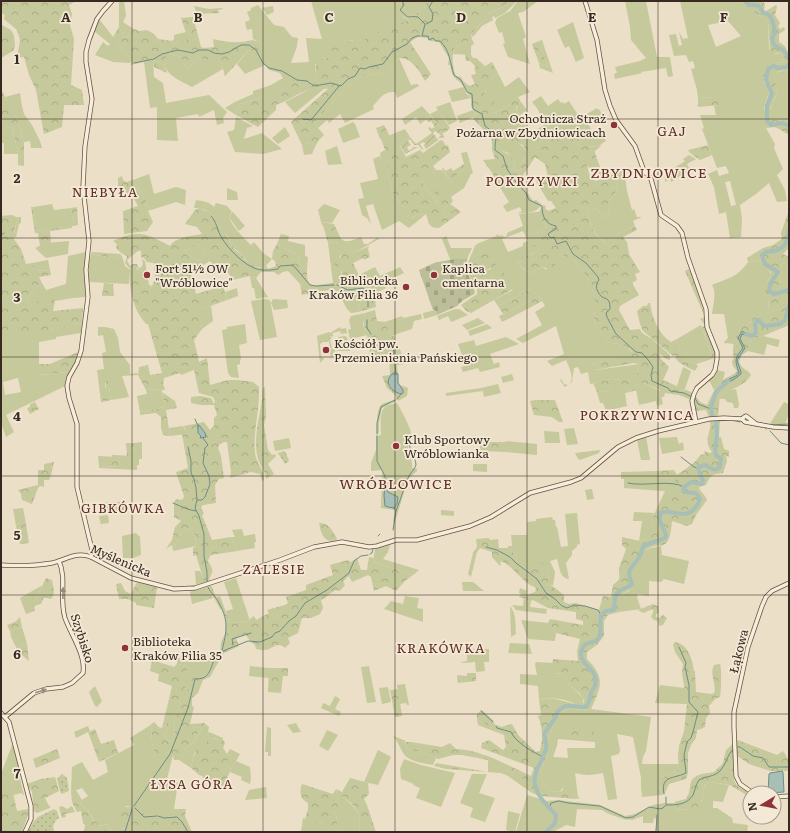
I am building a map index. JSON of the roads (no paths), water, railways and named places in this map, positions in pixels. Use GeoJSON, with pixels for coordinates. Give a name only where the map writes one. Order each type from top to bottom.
{"type":"FeatureCollection","features":[{"type":"Feature","properties":{"kind":"street"},"geometry":{"type":"LineString","coordinates":[[90,556],[92,553],[91,547],[77,487],[77,424],[67,386],[69,377],[81,351],[88,301],[86,270],[90,246],[84,196],[84,167],[85,146],[92,104],[86,62],[87,46],[102,11],[112,1]]}},
{"type":"Feature","properties":{"kind":"street"},"geometry":{"type":"LineString","coordinates":[[585,1],[597,40],[605,90],[612,110],[616,120],[636,146],[644,171],[651,179],[661,215],[677,226],[682,233],[688,258],[706,309],[707,326],[717,352],[716,365],[712,375],[697,388],[693,397],[696,422]]}},
{"type":"Feature","properties":{"kind":"street","name":"Myślenicka"},"geometry":{"type":"LineString","coordinates":[[1,565],[39,564],[59,561],[75,555],[90,556],[130,578],[174,589],[201,587],[314,547],[342,542],[369,547],[377,546],[396,540],[417,540],[478,523],[499,513],[530,493],[581,478],[618,447],[636,438],[651,433],[718,418],[742,419],[744,422],[748,420],[756,424],[789,428]]}},
{"type":"Feature","properties":{"kind":"street","name":"Szybisko"},"geometry":{"type":"LineString","coordinates":[[3,715],[34,693],[46,689],[63,687],[72,683],[83,673],[83,664],[73,634],[64,614],[62,597],[64,575],[59,561]]}},
{"type":"Feature","properties":{"kind":"street","name":"Łąkowa"},"geometry":{"type":"LineString","coordinates":[[742,786],[738,780],[736,772],[734,712],[748,647],[762,606],[768,594],[776,588],[789,582]]}},
{"type":"Feature","properties":{"kind":"street"},"geometry":{"type":"LineString","coordinates":[[3,715],[9,724],[31,808],[31,819],[25,832]]}},
{"type":"Feature","properties":{"kind":"water"},"geometry":{"type":"Polygon","coordinates":[[[742,331],[750,336],[742,334],[740,339],[745,348],[737,360],[741,374],[733,380],[725,383],[724,382],[739,373],[736,360],[743,348],[738,338],[742,331]]]}},
{"type":"Feature","properties":{"kind":"water"},"geometry":{"type":"Polygon","coordinates":[[[392,374],[398,374],[398,383],[403,390],[403,393],[398,393],[390,387],[388,381],[392,374]]]}},
{"type":"Feature","properties":{"kind":"water"},"geometry":{"type":"Polygon","coordinates":[[[198,425],[205,433],[206,437],[200,438],[201,436],[198,433],[198,425]]]}},
{"type":"Feature","properties":{"kind":"water"},"geometry":{"type":"Polygon","coordinates":[[[385,486],[388,492],[398,497],[397,504],[394,508],[385,506],[385,486]]]}},
{"type":"Feature","properties":{"kind":"water"},"geometry":{"type":"Polygon","coordinates":[[[783,772],[784,792],[782,792],[782,785],[768,785],[770,773],[783,772]]]}},
{"type":"Feature","properties":{"kind":"waterway"},"geometry":{"type":"LineString","coordinates":[[402,1],[404,5],[400,10],[408,17],[418,17],[425,24],[422,36],[428,36],[429,40],[433,38],[436,41],[440,41],[446,48],[454,75],[461,80],[467,92],[472,94],[473,109],[482,114],[485,126],[496,136],[495,150],[503,156],[507,169],[526,193],[529,200],[542,206],[545,219],[552,225],[556,226],[556,229],[548,235],[551,238],[554,237],[557,244],[566,241],[573,254],[586,263],[598,277],[599,280],[597,289],[602,297],[608,300],[610,304],[610,309],[606,313],[616,334],[636,352],[642,353],[649,361],[653,367],[651,375],[652,381],[668,388],[670,391],[684,393],[692,397]]}},
{"type":"Feature","properties":{"kind":"waterway"},"geometry":{"type":"LineString","coordinates":[[426,24],[432,21],[433,14],[429,7],[433,1]]}},
{"type":"Feature","properties":{"kind":"waterway"},"geometry":{"type":"LineString","coordinates":[[747,1],[748,5],[758,6],[761,8],[763,13],[771,17],[775,33],[772,38],[774,45],[783,50],[789,57]]}},
{"type":"Feature","properties":{"kind":"waterway"},"geometry":{"type":"LineString","coordinates":[[134,63],[154,59],[162,54],[178,50],[193,53],[199,50],[208,50],[214,53],[222,54],[241,45],[249,45],[256,50],[263,63],[269,68],[282,71],[297,80],[307,81],[314,86],[331,83],[341,86],[348,79],[355,76],[360,68],[365,69],[383,64],[392,52],[407,44],[412,38],[420,36]]}},
{"type":"Feature","properties":{"kind":"waterway"},"geometry":{"type":"LineString","coordinates":[[789,64],[787,67],[778,68],[774,66],[768,69],[766,80],[772,94],[767,105],[767,121],[771,125],[783,123],[789,126]]}},
{"type":"Feature","properties":{"kind":"waterway"},"geometry":{"type":"LineString","coordinates":[[303,119],[311,120],[340,85]]}},
{"type":"Feature","properties":{"kind":"waterway"},"geometry":{"type":"LineString","coordinates":[[211,216],[225,242],[233,252],[247,264],[257,269],[265,270],[278,269],[280,266],[293,265],[310,285],[316,286]]}},
{"type":"Feature","properties":{"kind":"waterway"},"geometry":{"type":"LineString","coordinates":[[789,229],[784,246],[778,250],[762,255],[765,264],[778,272],[770,284],[769,291],[774,294],[789,290]]}},
{"type":"Feature","properties":{"kind":"waterway"},"geometry":{"type":"LineString","coordinates":[[317,286],[334,285]]}},
{"type":"Feature","properties":{"kind":"waterway"},"geometry":{"type":"LineString","coordinates":[[337,285],[348,290],[363,288],[368,297],[368,307]]}},
{"type":"Feature","properties":{"kind":"waterway"},"geometry":{"type":"LineString","coordinates":[[746,334],[752,336],[756,333],[755,324],[757,320],[766,326],[780,324],[785,320],[789,305]]}},
{"type":"Feature","properties":{"kind":"waterway"},"geometry":{"type":"LineString","coordinates":[[367,320],[367,328],[371,334]]}},
{"type":"Feature","properties":{"kind":"waterway"},"geometry":{"type":"LineString","coordinates":[[381,344],[393,345],[396,374]]}},
{"type":"Feature","properties":{"kind":"waterway"},"geometry":{"type":"LineString","coordinates":[[546,832],[555,823],[556,815],[540,797],[534,780],[536,771],[546,749],[544,734],[559,710],[569,706],[586,707],[588,704],[596,680],[595,675],[581,657],[582,649],[586,644],[594,642],[598,639],[600,633],[601,615],[606,611],[614,610],[615,599],[618,592],[632,584],[629,572],[639,557],[643,546],[665,538],[666,535],[660,521],[660,513],[669,512],[687,514],[691,512],[698,505],[700,499],[696,493],[684,492],[683,488],[691,482],[702,484],[703,481],[698,468],[699,467],[705,465],[714,470],[720,467],[721,458],[716,456],[715,449],[717,435],[716,421],[712,415],[711,407],[716,392],[728,381]]}},
{"type":"Feature","properties":{"kind":"waterway"},"geometry":{"type":"LineString","coordinates":[[397,399],[401,394]]}},
{"type":"Feature","properties":{"kind":"waterway"},"geometry":{"type":"LineString","coordinates":[[695,398],[698,404],[711,409]]}},
{"type":"Feature","properties":{"kind":"waterway"},"geometry":{"type":"LineString","coordinates":[[377,434],[377,423],[381,407],[395,400]]}},
{"type":"Feature","properties":{"kind":"waterway"},"geometry":{"type":"LineString","coordinates":[[195,419],[198,426]]}},
{"type":"Feature","properties":{"kind":"waterway"},"geometry":{"type":"LineString","coordinates":[[716,421],[728,420]]}},
{"type":"Feature","properties":{"kind":"waterway"},"geometry":{"type":"LineString","coordinates":[[732,420],[740,422]]}},
{"type":"Feature","properties":{"kind":"waterway"},"geometry":{"type":"LineString","coordinates":[[756,422],[770,425],[789,424]]}},
{"type":"Feature","properties":{"kind":"waterway"},"geometry":{"type":"LineString","coordinates":[[751,425],[762,427]]}},
{"type":"Feature","properties":{"kind":"waterway"},"geometry":{"type":"LineString","coordinates":[[770,431],[781,443],[789,445]]}},
{"type":"Feature","properties":{"kind":"waterway"},"geometry":{"type":"LineString","coordinates":[[396,511],[409,476],[416,465],[409,444],[411,435]]}},
{"type":"Feature","properties":{"kind":"waterway"},"geometry":{"type":"LineString","coordinates":[[377,436],[377,461],[385,476],[385,486]]}},
{"type":"Feature","properties":{"kind":"waterway"},"geometry":{"type":"LineString","coordinates":[[198,500],[202,500],[205,497],[210,484],[209,476],[203,463],[205,448],[208,445],[203,438]]}},
{"type":"Feature","properties":{"kind":"waterway"},"geometry":{"type":"LineString","coordinates":[[188,447],[191,461],[191,473],[196,488],[197,500],[195,508],[204,534],[204,556],[207,581]]}},
{"type":"Feature","properties":{"kind":"waterway"},"geometry":{"type":"LineString","coordinates":[[681,457],[694,467],[698,468]]}},
{"type":"Feature","properties":{"kind":"waterway"},"geometry":{"type":"LineString","coordinates":[[628,483],[665,483],[684,487]]}},
{"type":"Feature","properties":{"kind":"waterway"},"geometry":{"type":"LineString","coordinates":[[173,503],[196,511]]}},
{"type":"Feature","properties":{"kind":"waterway"},"geometry":{"type":"LineString","coordinates":[[393,530],[396,511],[394,508]]}},
{"type":"Feature","properties":{"kind":"waterway"},"geometry":{"type":"LineString","coordinates":[[486,547],[497,550],[510,557],[537,579],[546,593],[562,606],[567,608],[574,605],[585,606],[598,610],[601,615]]}},
{"type":"Feature","properties":{"kind":"waterway"},"geometry":{"type":"LineString","coordinates":[[370,554],[372,553],[373,549]]}},
{"type":"Feature","properties":{"kind":"waterway"},"geometry":{"type":"LineString","coordinates":[[223,651],[248,641],[260,642],[272,637],[296,616],[305,603],[327,590],[349,573],[354,561],[361,556],[368,555]]}},
{"type":"Feature","properties":{"kind":"waterway"},"geometry":{"type":"LineString","coordinates":[[208,587],[218,601],[225,616],[226,628],[221,655]]}},
{"type":"Feature","properties":{"kind":"waterway"},"geometry":{"type":"LineString","coordinates":[[233,645],[232,639],[251,633]]}},
{"type":"Feature","properties":{"kind":"waterway"},"geometry":{"type":"LineString","coordinates":[[664,794],[663,788],[666,781],[686,773],[684,755],[687,742],[691,738],[693,732],[698,712],[689,702],[689,685],[685,667],[686,663],[679,647]]}},
{"type":"Feature","properties":{"kind":"waterway"},"geometry":{"type":"LineString","coordinates":[[134,806],[170,754],[188,708],[195,679],[204,678],[210,670],[215,658],[218,657]]}},
{"type":"Feature","properties":{"kind":"waterway"},"geometry":{"type":"LineString","coordinates":[[481,711],[493,722]]}},
{"type":"Feature","properties":{"kind":"waterway"},"geometry":{"type":"LineString","coordinates":[[496,726],[497,728],[511,732],[517,740],[530,750],[543,757]]}},
{"type":"Feature","properties":{"kind":"waterway"},"geometry":{"type":"LineString","coordinates":[[736,747],[740,747],[753,756],[763,758],[769,767],[789,767]]}},
{"type":"Feature","properties":{"kind":"waterway"},"geometry":{"type":"LineString","coordinates":[[549,809],[551,803],[559,801],[600,806],[626,818],[633,817],[649,807],[660,809],[666,805],[681,804],[691,798],[699,780],[720,771],[733,749]]}},
{"type":"Feature","properties":{"kind":"waterway"},"geometry":{"type":"LineString","coordinates":[[666,797],[666,804]]}},
{"type":"Feature","properties":{"kind":"waterway"},"geometry":{"type":"LineString","coordinates":[[135,808],[144,817],[157,816]]}},
{"type":"Feature","properties":{"kind":"waterway"},"geometry":{"type":"LineString","coordinates":[[125,832],[132,809]]}},
{"type":"Feature","properties":{"kind":"waterway"},"geometry":{"type":"LineString","coordinates":[[656,832],[657,815]]}},
{"type":"Feature","properties":{"kind":"waterway"},"geometry":{"type":"LineString","coordinates":[[158,816],[164,818],[177,817],[188,832]]}},
{"type":"Feature","properties":{"kind":"place","name":"Ochotnicza Straż Pożarna w Zbydniowicach"},"geometry":{"type":"Point","coordinates":[614,125]}},
{"type":"Feature","properties":{"kind":"place","name":"Fort 51½ OW \"Wróblowice\""},"geometry":{"type":"Point","coordinates":[147,275]}},
{"type":"Feature","properties":{"kind":"place","name":"Kaplica cmentarna"},"geometry":{"type":"Point","coordinates":[434,275]}},
{"type":"Feature","properties":{"kind":"place","name":"Biblioteka Kraków Filia 36"},"geometry":{"type":"Point","coordinates":[406,287]}},
{"type":"Feature","properties":{"kind":"place","name":"Kościół pw. Przemienienia Pańskiego"},"geometry":{"type":"Point","coordinates":[326,350]}},
{"type":"Feature","properties":{"kind":"place","name":"Klub Sportowy Wróblowianka"},"geometry":{"type":"Point","coordinates":[396,446]}},
{"type":"Feature","properties":{"kind":"place","name":"Biblioteka Kraków Filia 35"},"geometry":{"type":"Point","coordinates":[125,648]}},
{"type":"Feature","properties":{"kind":"district","name":"GAJ"},"geometry":{"type":"Point","coordinates":[672,130]}},
{"type":"Feature","properties":{"kind":"district","name":"ZBYDNIOWICE"},"geometry":{"type":"Point","coordinates":[649,172]}},
{"type":"Feature","properties":{"kind":"district","name":"POKRZYWKI"},"geometry":{"type":"Point","coordinates":[532,180]}},
{"type":"Feature","properties":{"kind":"district","name":"NIEBYŁA"},"geometry":{"type":"Point","coordinates":[105,191]}},
{"type":"Feature","properties":{"kind":"district","name":"POKRZYWNICA"},"geometry":{"type":"Point","coordinates":[637,414]}},
{"type":"Feature","properties":{"kind":"district","name":"WRÓBLOWICE"},"geometry":{"type":"Point","coordinates":[396,483]}},
{"type":"Feature","properties":{"kind":"district","name":"GIBKÓWKA"},"geometry":{"type":"Point","coordinates":[123,507]}},
{"type":"Feature","properties":{"kind":"district","name":"ZALESIE"},"geometry":{"type":"Point","coordinates":[274,568]}},
{"type":"Feature","properties":{"kind":"district","name":"KRAKÓWKA"},"geometry":{"type":"Point","coordinates":[441,647]}},
{"type":"Feature","properties":{"kind":"district","name":"ŁYSA GÓRA"},"geometry":{"type":"Point","coordinates":[192,783]}}]}
